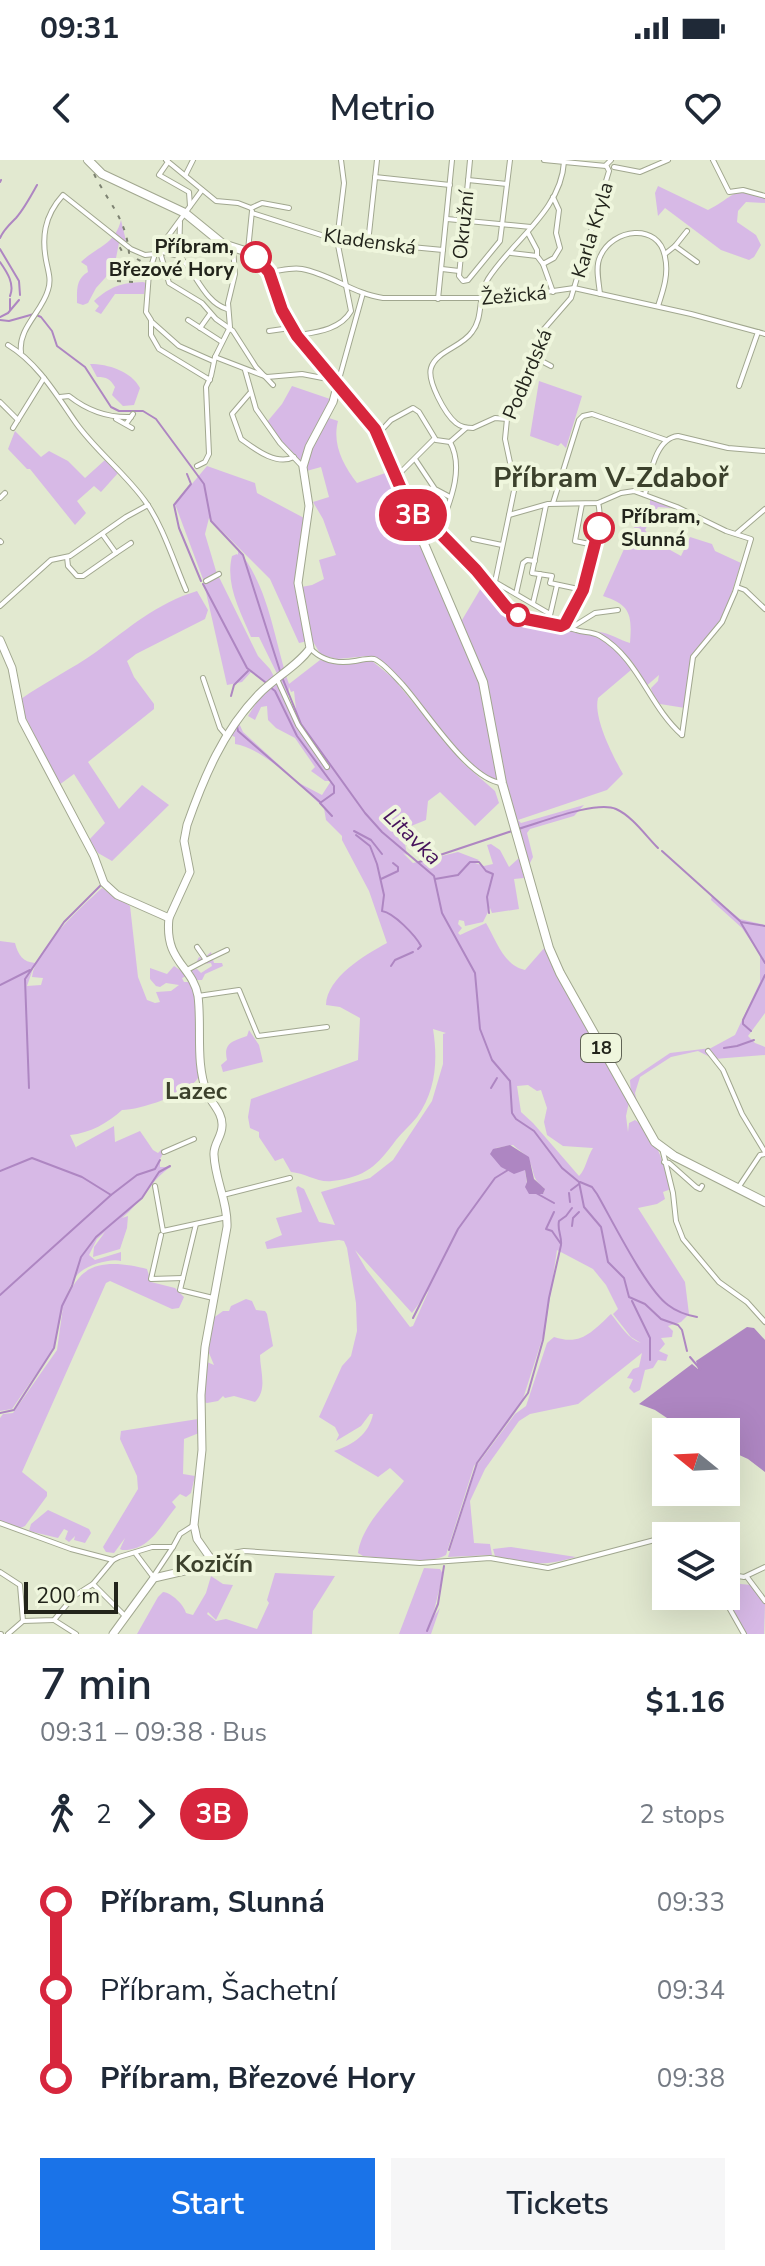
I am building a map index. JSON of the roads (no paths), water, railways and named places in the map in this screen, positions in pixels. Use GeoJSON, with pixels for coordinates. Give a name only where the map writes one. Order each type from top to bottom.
{"type":"FeatureCollection","features":[{"type":"Feature","properties":{"kind":"main road","name":"18"},"geometry":{"type":"LineString","coordinates":[[88,160],[102,174],[137,191],[188,209],[214,238],[248,252],[262,262],[295,332],[378,434],[483,682],[502,783],[554,963],[640,1118],[662,1148],[765,1202]]}},
{"type":"Feature","properties":{"kind":"street"},"geometry":{"type":"LineString","coordinates":[[186,174],[193,160]]}},
{"type":"Feature","properties":{"kind":"street"},"geometry":{"type":"LineString","coordinates":[[269,331],[317,332],[345,320],[352,308],[337,240],[344,183],[341,160]]}},
{"type":"Feature","properties":{"kind":"street"},"geometry":{"type":"LineString","coordinates":[[368,243],[377,160]]}},
{"type":"Feature","properties":{"kind":"street"},"geometry":{"type":"LineString","coordinates":[[438,299],[452,160]]}},
{"type":"Feature","properties":{"kind":"street","name":"Okružní"},"geometry":{"type":"LineString","coordinates":[[470,160],[459,271],[460,279],[468,280],[500,241],[510,160]]}},
{"type":"Feature","properties":{"kind":"street"},"geometry":{"type":"LineString","coordinates":[[544,160],[610,165],[640,172],[668,160]]}},
{"type":"Feature","properties":{"kind":"street"},"geometry":{"type":"LineString","coordinates":[[188,209],[189,192],[159,175],[167,161],[216,201],[238,203],[252,210]]}},
{"type":"Feature","properties":{"kind":"street"},"geometry":{"type":"LineString","coordinates":[[507,419],[495,418],[476,428],[467,428],[451,418],[429,375],[434,361],[459,345],[473,331],[487,280],[553,197],[562,182],[564,162]]}},
{"type":"Feature","properties":{"kind":"street"},"geometry":{"type":"LineString","coordinates":[[714,162],[729,192],[743,190],[765,196]]}},
{"type":"Feature","properties":{"kind":"street","name":"Karla Kryla"},"geometry":{"type":"LineString","coordinates":[[574,288],[610,165]]}},
{"type":"Feature","properties":{"kind":"street"},"geometry":{"type":"LineString","coordinates":[[375,177],[450,185]]}},
{"type":"Feature","properties":{"kind":"street","name":"Okružní"},"geometry":{"type":"LineString","coordinates":[[468,180],[507,184]]}},
{"type":"Feature","properties":{"kind":"street"},"geometry":{"type":"LineString","coordinates":[[129,181],[135,184],[137,191]]}},
{"type":"Feature","properties":{"kind":"street"},"geometry":{"type":"LineString","coordinates":[[202,190],[158,252],[148,286],[146,312],[151,320],[179,346],[245,370],[267,377],[302,374],[336,381]]}},
{"type":"Feature","properties":{"kind":"street"},"geometry":{"type":"LineString","coordinates":[[21,355],[21,341],[48,292],[50,282],[45,226],[53,206],[63,195],[131,249],[145,255],[158,252],[179,256],[216,304],[228,309]]}},
{"type":"Feature","properties":{"kind":"street"},"geometry":{"type":"LineString","coordinates":[[543,264],[554,258],[560,248],[556,233],[559,210],[553,197]]}},
{"type":"Feature","properties":{"kind":"street"},"geometry":{"type":"LineString","coordinates":[[248,252],[252,210],[262,203],[289,208]]}},
{"type":"Feature","properties":{"kind":"street","name":"Kladenská"},"geometry":{"type":"LineString","coordinates":[[252,210],[337,240],[443,250]]}},
{"type":"Feature","properties":{"kind":"street"},"geometry":{"type":"LineString","coordinates":[[447,219],[529,230]]}},
{"type":"Feature","properties":{"kind":"street"},"geometry":{"type":"LineString","coordinates":[[179,256],[180,222]]}},
{"type":"Feature","properties":{"kind":"street"},"geometry":{"type":"LineString","coordinates":[[529,230],[537,256],[549,274],[553,292]]}},
{"type":"Feature","properties":{"kind":"street"},"geometry":{"type":"LineString","coordinates":[[665,254],[687,231]]}},
{"type":"Feature","properties":{"kind":"street"},"geometry":{"type":"LineString","coordinates":[[600,294],[599,259],[609,245],[632,232],[648,234],[656,239],[665,254],[666,278],[658,306]]}},
{"type":"Feature","properties":{"kind":"street"},"geometry":{"type":"LineString","coordinates":[[675,246],[697,262]]}},
{"type":"Feature","properties":{"kind":"street"},"geometry":{"type":"LineString","coordinates":[[197,466],[205,462],[209,454],[206,387],[214,359],[229,329],[228,309],[235,274],[233,248]]}},
{"type":"Feature","properties":{"kind":"street"},"geometry":{"type":"LineString","coordinates":[[158,252],[169,283],[196,298],[229,329],[273,385]]}},
{"type":"Feature","properties":{"kind":"street"},"geometry":{"type":"LineString","coordinates":[[511,253],[537,256]]}},
{"type":"Feature","properties":{"kind":"street","name":"Okružní"},"geometry":{"type":"LineString","coordinates":[[442,269],[459,271]]}},
{"type":"Feature","properties":{"kind":"street","name":"Žežická"},"geometry":{"type":"LineString","coordinates":[[269,272],[306,270],[383,298],[480,299],[518,297],[574,288],[765,334]]}},
{"type":"Feature","properties":{"kind":"street","name":"Podbrdská"},"geometry":{"type":"LineString","coordinates":[[493,584],[515,486],[505,439],[507,419],[547,324],[568,303],[574,288]]}},
{"type":"Feature","properties":{"kind":"street"},"geometry":{"type":"LineString","coordinates":[[562,291],[567,295],[568,303]]}},
{"type":"Feature","properties":{"kind":"street"},"geometry":{"type":"LineString","coordinates":[[363,293],[336,381],[333,402],[309,447],[303,467],[309,506],[298,583],[310,648],[324,659],[342,662],[375,659],[400,682],[465,760],[488,780],[502,783]]}},
{"type":"Feature","properties":{"kind":"street"},"geometry":{"type":"LineString","coordinates":[[200,328],[210,313]]}},
{"type":"Feature","properties":{"kind":"street"},"geometry":{"type":"LineString","coordinates":[[151,320],[154,343],[162,352],[210,380]]}},
{"type":"Feature","properties":{"kind":"street"},"geometry":{"type":"LineString","coordinates":[[188,320],[222,342]]}},
{"type":"Feature","properties":{"kind":"street"},"geometry":{"type":"LineString","coordinates":[[739,386],[758,332]]}},
{"type":"Feature","properties":{"kind":"street"},"geometry":{"type":"LineString","coordinates":[[0,347],[21,341]]}},
{"type":"Feature","properties":{"kind":"street"},"geometry":{"type":"LineString","coordinates":[[8,345],[44,378],[85,435],[148,505],[186,590]]}},
{"type":"Feature","properties":{"kind":"street"},"geometry":{"type":"LineString","coordinates":[[532,356],[551,366]]}},
{"type":"Feature","properties":{"kind":"street"},"geometry":{"type":"LineString","coordinates":[[245,370],[250,393],[260,415],[303,467]]}},
{"type":"Feature","properties":{"kind":"street"},"geometry":{"type":"LineString","coordinates":[[13,428],[44,378]]}},
{"type":"Feature","properties":{"kind":"street"},"geometry":{"type":"LineString","coordinates":[[250,393],[232,414],[241,439],[277,460],[286,461],[294,457]]}},
{"type":"Feature","properties":{"kind":"street"},"geometry":{"type":"LineString","coordinates":[[60,397],[69,396],[84,408],[114,417],[132,428]]}},
{"type":"Feature","properties":{"kind":"street"},"geometry":{"type":"LineString","coordinates":[[0,402],[18,420]]}},
{"type":"Feature","properties":{"kind":"street"},"geometry":{"type":"LineString","coordinates":[[378,434],[391,420],[413,408],[419,412],[434,439]]}},
{"type":"Feature","properties":{"kind":"street"},"geometry":{"type":"LineString","coordinates":[[583,590],[550,583],[552,576],[532,573],[550,503],[579,420],[592,414],[666,440]]}},
{"type":"Feature","properties":{"kind":"street"},"geometry":{"type":"LineString","coordinates":[[114,417],[132,415],[126,424]]}},
{"type":"Feature","properties":{"kind":"street"},"geometry":{"type":"LineString","coordinates":[[434,439],[450,442],[467,428]]}},
{"type":"Feature","properties":{"kind":"street"},"geometry":{"type":"LineString","coordinates":[[645,494],[660,447],[666,440],[678,436],[728,448],[765,451]]}},
{"type":"Feature","properties":{"kind":"street"},"geometry":{"type":"LineString","coordinates":[[397,476],[434,439]]}},
{"type":"Feature","properties":{"kind":"street"},"geometry":{"type":"LineString","coordinates":[[439,531],[457,460],[450,442]]}},
{"type":"Feature","properties":{"kind":"street"},"geometry":{"type":"LineString","coordinates":[[415,459],[435,489],[450,497]]}},
{"type":"Feature","properties":{"kind":"street"},"geometry":{"type":"LineString","coordinates":[[509,515],[550,503],[598,503],[626,492],[645,494],[724,530],[750,538]]}},
{"type":"Feature","properties":{"kind":"street"},"geometry":{"type":"LineString","coordinates":[[0,498],[5,493]]}},
{"type":"Feature","properties":{"kind":"street"},"geometry":{"type":"LineString","coordinates":[[563,626],[583,590],[601,518],[598,503]]}},
{"type":"Feature","properties":{"kind":"street"},"geometry":{"type":"LineString","coordinates":[[582,504],[575,541],[594,545]]}},
{"type":"Feature","properties":{"kind":"street"},"geometry":{"type":"LineString","coordinates":[[0,606],[51,560],[67,557],[148,505]]}},
{"type":"Feature","properties":{"kind":"street"},"geometry":{"type":"LineString","coordinates":[[737,533],[765,509]]}},
{"type":"Feature","properties":{"kind":"street"},"geometry":{"type":"LineString","coordinates":[[419,530],[430,527],[439,531],[493,584],[507,608],[518,615],[598,635],[625,657],[682,735],[695,652],[722,622],[737,587],[750,538],[750,522]]}},
{"type":"Feature","properties":{"kind":"street"},"geometry":{"type":"LineString","coordinates":[[103,535],[116,553]]}},
{"type":"Feature","properties":{"kind":"street"},"geometry":{"type":"LineString","coordinates":[[473,539],[502,545]]}},
{"type":"Feature","properties":{"kind":"street"},"geometry":{"type":"LineString","coordinates":[[67,557],[68,566],[81,577],[131,543]]}},
{"type":"Feature","properties":{"kind":"street"},"geometry":{"type":"LineString","coordinates":[[516,594],[524,561],[535,561]]}},
{"type":"Feature","properties":{"kind":"street"},"geometry":{"type":"LineString","coordinates":[[206,581],[219,574]]}},
{"type":"Feature","properties":{"kind":"street"},"geometry":{"type":"LineString","coordinates":[[533,603],[540,574]]}},
{"type":"Feature","properties":{"kind":"street"},"geometry":{"type":"LineString","coordinates":[[493,584],[550,614]]}},
{"type":"Feature","properties":{"kind":"street"},"geometry":{"type":"LineString","coordinates":[[548,624],[557,585]]}},
{"type":"Feature","properties":{"kind":"street"},"geometry":{"type":"LineString","coordinates":[[737,587],[745,590],[765,609]]}},
{"type":"Feature","properties":{"kind":"street"},"geometry":{"type":"LineString","coordinates":[[571,628],[595,613],[618,610]]}},
{"type":"Feature","properties":{"kind":"street"},"geometry":{"type":"LineString","coordinates":[[0,640],[12,668],[22,720],[94,856],[104,883],[117,895],[169,918]]}},
{"type":"Feature","properties":{"kind":"street"},"geometry":{"type":"LineString","coordinates":[[211,1557],[197,1539],[194,1525],[202,1450],[202,1373],[226,1233],[227,1217],[213,1154],[222,1125],[203,1078],[198,996],[171,947],[169,918],[190,872],[184,841],[187,825],[226,735],[235,720],[279,674],[310,648]]}},
{"type":"Feature","properties":{"kind":"street"},"geometry":{"type":"LineString","coordinates":[[279,674],[298,725],[327,767]]}},
{"type":"Feature","properties":{"kind":"street"},"geometry":{"type":"LineString","coordinates":[[203,678],[220,728],[226,735]]}},
{"type":"Feature","properties":{"kind":"street"},"geometry":{"type":"LineString","coordinates":[[197,947],[206,960]]}},
{"type":"Feature","properties":{"kind":"street"},"geometry":{"type":"LineString","coordinates":[[184,971],[227,950]]}},
{"type":"Feature","properties":{"kind":"street"},"geometry":{"type":"LineString","coordinates":[[198,996],[239,990],[258,1036],[327,1027]]}},
{"type":"Feature","properties":{"kind":"street"},"geometry":{"type":"LineString","coordinates":[[708,1051],[723,1070],[742,1114],[765,1153],[755,1162],[738,1188]]}},
{"type":"Feature","properties":{"kind":"street"},"geometry":{"type":"LineString","coordinates":[[164,1152],[194,1139]]}},
{"type":"Feature","properties":{"kind":"street"},"geometry":{"type":"LineString","coordinates":[[755,1162],[760,1145]]}},
{"type":"Feature","properties":{"kind":"street"},"geometry":{"type":"LineString","coordinates":[[662,1148],[673,1193],[677,1228],[688,1248],[719,1282],[747,1302],[764,1320]]}},
{"type":"Feature","properties":{"kind":"street"},"geometry":{"type":"LineString","coordinates":[[664,1162],[696,1187],[700,1189],[702,1186]]}},
{"type":"Feature","properties":{"kind":"street"},"geometry":{"type":"LineString","coordinates":[[223,1195],[290,1178]]}},
{"type":"Feature","properties":{"kind":"street"},"geometry":{"type":"LineString","coordinates":[[155,1186],[163,1231],[227,1217]]}},
{"type":"Feature","properties":{"kind":"street"},"geometry":{"type":"LineString","coordinates":[[196,1224],[180,1290],[213,1298]]}},
{"type":"Feature","properties":{"kind":"street"},"geometry":{"type":"LineString","coordinates":[[161,1235],[151,1279],[183,1278]]}},
{"type":"Feature","properties":{"kind":"street"},"geometry":{"type":"LineString","coordinates":[[0,1523],[71,1549],[113,1560],[152,1547],[173,1547]]}},
{"type":"Feature","properties":{"kind":"street"},"geometry":{"type":"LineString","coordinates":[[113,1634],[154,1578],[180,1534],[194,1525]]}},
{"type":"Feature","properties":{"kind":"street"},"geometry":{"type":"LineString","coordinates":[[211,1557],[244,1551],[420,1563],[490,1558],[548,1568],[652,1541]]}},
{"type":"Feature","properties":{"kind":"street"},"geometry":{"type":"LineString","coordinates":[[136,1554],[154,1578]]}},
{"type":"Feature","properties":{"kind":"street"},"geometry":{"type":"LineString","coordinates":[[154,1578],[206,1566],[211,1557]]}},
{"type":"Feature","properties":{"kind":"street"},"geometry":{"type":"LineString","coordinates":[[54,1620],[74,1596],[93,1584],[113,1560]]}},
{"type":"Feature","properties":{"kind":"street"},"geometry":{"type":"LineString","coordinates":[[740,1575],[747,1576],[765,1567]]}},
{"type":"Feature","properties":{"kind":"street"},"geometry":{"type":"LineString","coordinates":[[0,1572],[20,1585],[23,1621]]}},
{"type":"Feature","properties":{"kind":"street"},"geometry":{"type":"LineString","coordinates":[[747,1576],[765,1601]]}},
{"type":"Feature","properties":{"kind":"street"},"geometry":{"type":"LineString","coordinates":[[93,1584],[126,1617]]}},
{"type":"Feature","properties":{"kind":"street"},"geometry":{"type":"LineString","coordinates":[[730,1610],[744,1634]]}},
{"type":"Feature","properties":{"kind":"street"},"geometry":{"type":"LineString","coordinates":[[8,1634],[23,1621],[54,1620],[76,1634]]}},
{"type":"Feature","properties":{"kind":"waterway"},"geometry":{"type":"LineString","coordinates":[[0,238],[37,185]]}},
{"type":"Feature","properties":{"kind":"waterway"},"geometry":{"type":"LineString","coordinates":[[0,249],[19,281],[20,295]]}},
{"type":"Feature","properties":{"kind":"waterway"},"geometry":{"type":"LineString","coordinates":[[0,262],[11,283],[10,296]]}},
{"type":"Feature","properties":{"kind":"waterway"},"geometry":{"type":"LineString","coordinates":[[10,299],[10,310]]}},
{"type":"Feature","properties":{"kind":"waterway"},"geometry":{"type":"LineString","coordinates":[[0,317],[19,300]]}},
{"type":"Feature","properties":{"kind":"waterway","name":"Litavka"},"geometry":{"type":"LineString","coordinates":[[0,320],[9,321],[34,314],[41,317],[52,331],[57,346],[85,367],[111,407],[119,411],[143,411],[156,419],[204,484],[211,521],[243,555],[280,671]]}},
{"type":"Feature","properties":{"kind":"waterway"},"geometry":{"type":"LineString","coordinates":[[187,474],[191,484],[174,505],[179,528],[201,581]]}},
{"type":"Feature","properties":{"kind":"waterway"},"geometry":{"type":"LineString","coordinates":[[203,584],[247,668],[265,682]]}},
{"type":"Feature","properties":{"kind":"waterway"},"geometry":{"type":"LineString","coordinates":[[231,696],[234,685],[248,671]]}},
{"type":"Feature","properties":{"kind":"waterway","name":"Litavka"},"geometry":{"type":"LineString","coordinates":[[282,677],[301,724],[365,813],[382,832],[434,876],[442,913],[475,973],[480,1029],[492,1060],[510,1081],[512,1113],[534,1131],[562,1168],[579,1182],[584,1207],[601,1227],[608,1262],[624,1278],[629,1297],[645,1304],[661,1319],[678,1325],[687,1351]]}},
{"type":"Feature","properties":{"kind":"waterway"},"geometry":{"type":"LineString","coordinates":[[270,687],[275,691],[297,736],[334,786],[334,793],[320,803],[332,816]]}},
{"type":"Feature","properties":{"kind":"waterway"},"geometry":{"type":"LineString","coordinates":[[237,726],[238,731],[320,802]]}},
{"type":"Feature","properties":{"kind":"waterway"},"geometry":{"type":"LineString","coordinates":[[518,829],[582,810],[607,807],[628,816],[658,848]]}},
{"type":"Feature","properties":{"kind":"waterway"},"geometry":{"type":"LineString","coordinates":[[354,831],[371,840],[382,854]]}},
{"type":"Feature","properties":{"kind":"waterway"},"geometry":{"type":"LineString","coordinates":[[419,862],[512,831]]}},
{"type":"Feature","properties":{"kind":"waterway"},"geometry":{"type":"LineString","coordinates":[[356,835],[370,846],[377,864],[384,895],[382,911],[409,931],[421,946],[418,949]]}},
{"type":"Feature","properties":{"kind":"waterway"},"geometry":{"type":"LineString","coordinates":[[662,851],[741,922],[765,926]]}},
{"type":"Feature","properties":{"kind":"waterway"},"geometry":{"type":"LineString","coordinates":[[435,879],[458,875],[470,862],[479,862],[493,874],[487,897],[489,913]]}},
{"type":"Feature","properties":{"kind":"waterway"},"geometry":{"type":"LineString","coordinates":[[381,879],[398,871],[393,863]]}},
{"type":"Feature","properties":{"kind":"waterway"},"geometry":{"type":"LineString","coordinates":[[29,1088],[25,979],[64,922],[101,885]]}},
{"type":"Feature","properties":{"kind":"waterway"},"geometry":{"type":"LineString","coordinates":[[741,923],[765,963]]}},
{"type":"Feature","properties":{"kind":"waterway"},"geometry":{"type":"LineString","coordinates":[[391,966],[395,960],[413,952]]}},
{"type":"Feature","properties":{"kind":"waterway"},"geometry":{"type":"LineString","coordinates":[[0,985],[30,970]]}},
{"type":"Feature","properties":{"kind":"waterway"},"geometry":{"type":"LineString","coordinates":[[751,1031],[743,1020],[765,975]]}},
{"type":"Feature","properties":{"kind":"waterway"},"geometry":{"type":"LineString","coordinates":[[724,1048],[754,1040]]}},
{"type":"Feature","properties":{"kind":"waterway"},"geometry":{"type":"LineString","coordinates":[[491,1088],[497,1078]]}},
{"type":"Feature","properties":{"kind":"waterway"},"geometry":{"type":"LineString","coordinates":[[0,1171],[32,1158],[82,1177],[111,1195],[137,1175],[155,1169],[160,1160]]}},
{"type":"Feature","properties":{"kind":"waterway"},"geometry":{"type":"LineString","coordinates":[[0,1413],[14,1410],[54,1348],[62,1306],[81,1257],[96,1237],[142,1198],[159,1172],[170,1166]]}},
{"type":"Feature","properties":{"kind":"waterway"},"geometry":{"type":"LineString","coordinates":[[413,1318],[458,1229],[495,1178],[508,1170]]}},
{"type":"Feature","properties":{"kind":"waterway"},"geometry":{"type":"LineString","coordinates":[[580,1182],[592,1187],[597,1194],[659,1297],[675,1310],[697,1317]]}},
{"type":"Feature","properties":{"kind":"waterway"},"geometry":{"type":"LineString","coordinates":[[571,1190],[579,1184]]}},
{"type":"Feature","properties":{"kind":"waterway"},"geometry":{"type":"LineString","coordinates":[[536,1193],[554,1203]]}},
{"type":"Feature","properties":{"kind":"waterway"},"geometry":{"type":"LineString","coordinates":[[569,1193],[570,1202]]}},
{"type":"Feature","properties":{"kind":"waterway"},"geometry":{"type":"LineString","coordinates":[[0,1295],[111,1195]]}},
{"type":"Feature","properties":{"kind":"waterway"},"geometry":{"type":"LineString","coordinates":[[449,1550],[477,1463],[528,1393],[543,1340],[561,1245],[559,1221],[572,1208]]}},
{"type":"Feature","properties":{"kind":"waterway"},"geometry":{"type":"LineString","coordinates":[[554,1212],[546,1229],[552,1231],[561,1244]]}},
{"type":"Feature","properties":{"kind":"waterway"},"geometry":{"type":"LineString","coordinates":[[572,1226],[573,1218],[579,1212]]}},
{"type":"Feature","properties":{"kind":"waterway"},"geometry":{"type":"LineString","coordinates":[[632,1301],[650,1338],[650,1360]]}},
{"type":"Feature","properties":{"kind":"waterway","name":"Litavka"},"geometry":{"type":"LineString","coordinates":[[690,1357],[701,1370]]}},
{"type":"Feature","properties":{"kind":"waterway"},"geometry":{"type":"LineString","coordinates":[[427,1631],[438,1604],[444,1566]]}},
{"type":"Feature","properties":{"kind":"railway"},"geometry":{"type":"LineString","coordinates":[[94,174],[121,221],[129,253],[123,253],[118,244]]}},
{"type":"Feature","properties":{"kind":"railway"},"geometry":{"type":"LineString","coordinates":[[137,259],[146,264]]}},
{"type":"Feature","properties":{"kind":"railway"},"geometry":{"type":"LineString","coordinates":[[117,281],[135,282]]}},
{"type":"Feature","properties":{"kind":"place","name":"Příbram, Březové Hory"},"geometry":{"type":"Point","coordinates":[256,257]}},
{"type":"Feature","properties":{"kind":"place","name":"Příbram, Slunná"},"geometry":{"type":"Point","coordinates":[599,528]}},
{"type":"Feature","properties":{"kind":"district","name":"Příbram V-Zdaboř"},"geometry":{"type":"Point","coordinates":[611,477]}},
{"type":"Feature","properties":{"kind":"district","name":"Lazec"},"geometry":{"type":"Point","coordinates":[196,1091]}},
{"type":"Feature","properties":{"kind":"district","name":"Kozičín"},"geometry":{"type":"Point","coordinates":[214,1564]}}]}
